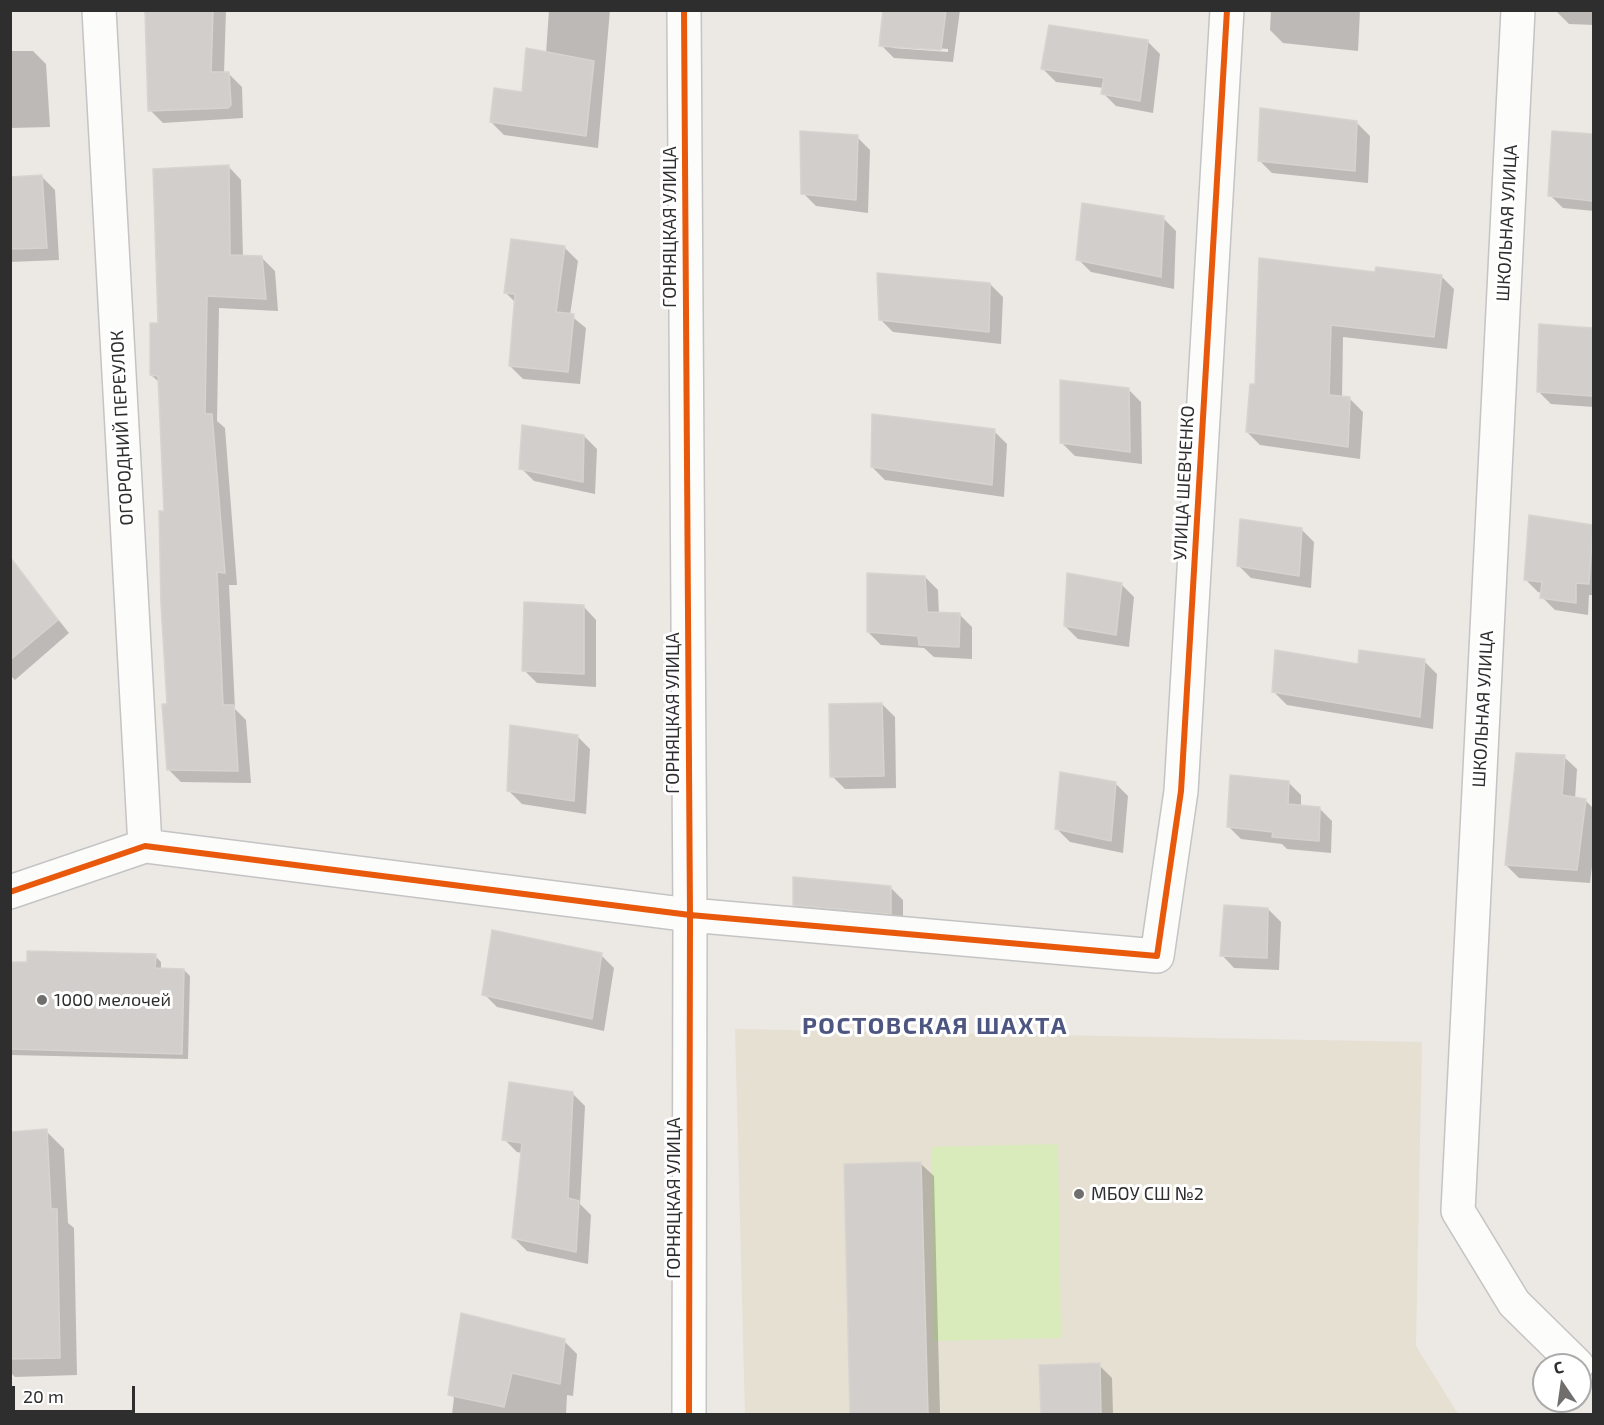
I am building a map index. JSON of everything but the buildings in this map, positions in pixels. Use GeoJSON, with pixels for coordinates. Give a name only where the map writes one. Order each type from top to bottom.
{"type":"FeatureCollection","features":[{"type":"Feature","properties":{"kind":"street","name":"ОГОРОДНИЙ ПЕРЕУЛОК"},"geometry":{"type":"LineString","coordinates":[[99,10],[145,846]]}},
{"type":"Feature","properties":{"kind":"street","name":"ГОРНЯЦКАЯ УЛИЦА"},"geometry":{"type":"LineString","coordinates":[[684,10],[690,915],[689,1414]]}},
{"type":"Feature","properties":{"kind":"street","name":"УЛИЦА ШЕВЧЕНКО"},"geometry":{"type":"LineString","coordinates":[[690,915],[1157,956],[1181,791],[1227,10]]}},
{"type":"Feature","properties":{"kind":"street","name":"ШКОЛЬНАЯ УЛИЦА"},"geometry":{"type":"LineString","coordinates":[[1518,10],[1458,1211],[1514,1303],[1565,1353]]}},
{"type":"Feature","properties":{"kind":"street"},"geometry":{"type":"LineString","coordinates":[[10,892],[145,846],[690,915]]}},
{"type":"Feature","properties":{"kind":"shaded area","name":"МБОУ СШ №2"},"geometry":{"type":"Polygon","coordinates":[[[735,1029],[1422,1042],[1416,1346],[1458,1414],[745,1414],[735,1029]]]}},
{"type":"Feature","properties":{"kind":"green space"},"geometry":{"type":"Polygon","coordinates":[[[1058,1144],[1061,1338],[934,1341],[931,1147],[1058,1144]]]}},
{"type":"Feature","properties":{"kind":"cycle path"},"geometry":{"type":"LineString","coordinates":[[684,10],[690,915],[689,1414]]}},
{"type":"Feature","properties":{"kind":"cycle path"},"geometry":{"type":"LineString","coordinates":[[10,892],[145,846],[690,915],[1157,956],[1181,791],[1227,10]]}},
{"type":"Feature","properties":{"kind":"place","name":"1000 мелочей"},"geometry":{"type":"Point","coordinates":[42,1000]}},
{"type":"Feature","properties":{"kind":"place","name":"МБОУ СШ №2"},"geometry":{"type":"Point","coordinates":[1079,1194]}},
{"type":"Feature","properties":{"kind":"district","name":"РОСТОВСКАЯ ШАХТА"},"geometry":{"type":"Point","coordinates":[935,1026]}}]}
